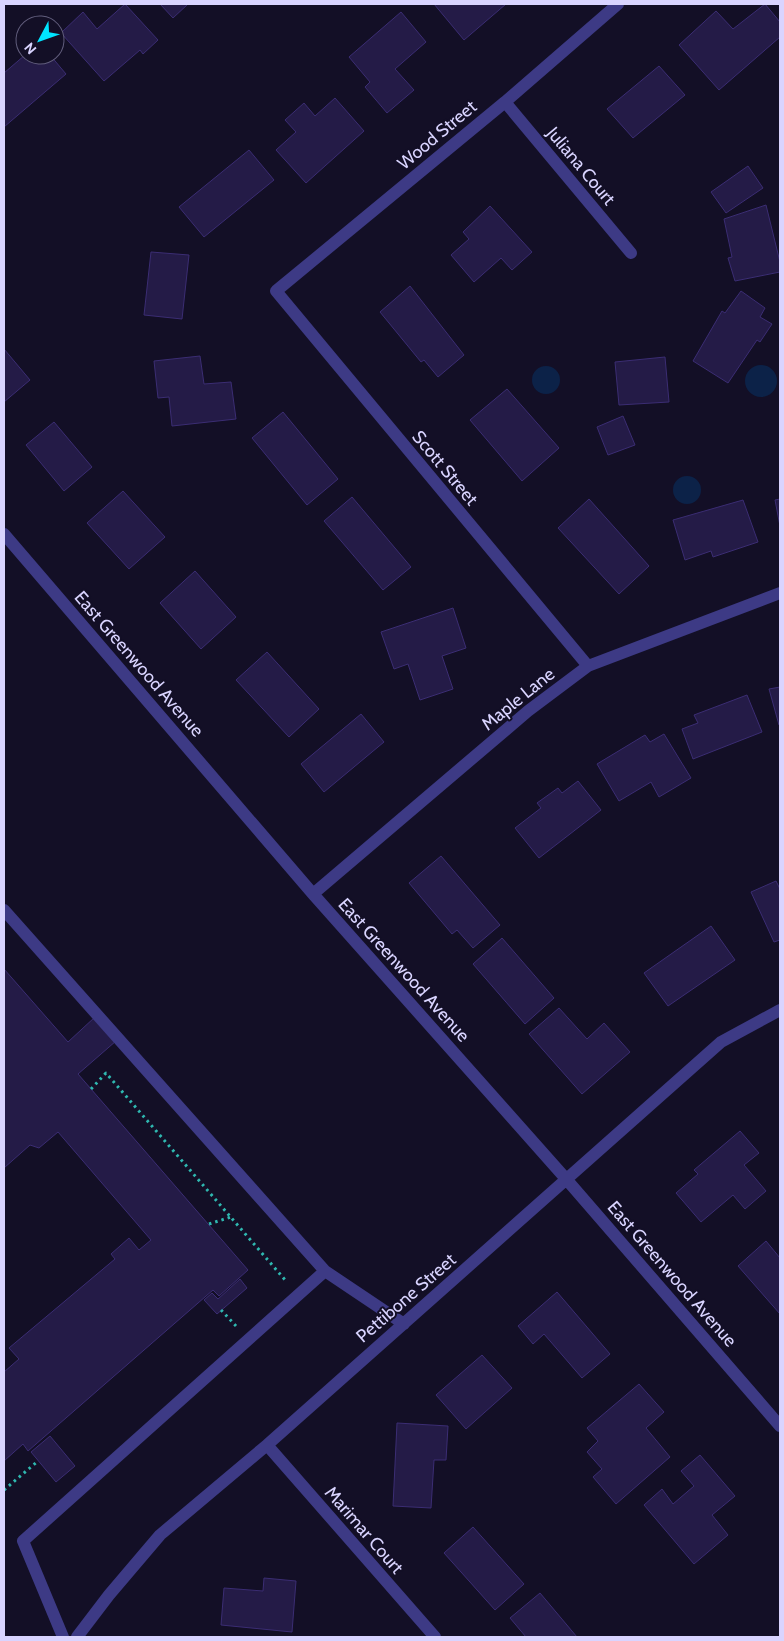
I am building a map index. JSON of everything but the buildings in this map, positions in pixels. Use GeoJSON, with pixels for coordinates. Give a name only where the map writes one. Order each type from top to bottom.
{"type":"FeatureCollection","features":[{"type":"Feature","properties":{"kind":"street","name":"Wood Street"},"geometry":{"type":"LineString","coordinates":[[276,291],[505,102],[618,4]]}},
{"type":"Feature","properties":{"kind":"street","name":"Juliana Court"},"geometry":{"type":"LineString","coordinates":[[505,102],[631,253]]}},
{"type":"Feature","properties":{"kind":"street","name":"Scott Street"},"geometry":{"type":"LineString","coordinates":[[276,291],[588,666]]}},
{"type":"Feature","properties":{"kind":"street","name":"East Greenwood Avenue"},"geometry":{"type":"LineString","coordinates":[[4,534],[313,894],[568,1180],[780,1426]]}},
{"type":"Feature","properties":{"kind":"street","name":"Maple Lane"},"geometry":{"type":"LineString","coordinates":[[313,894],[528,711],[588,666],[780,592]]}},
{"type":"Feature","properties":{"kind":"street"},"geometry":{"type":"LineString","coordinates":[[4,910],[325,1271],[404,1324]]}},
{"type":"Feature","properties":{"kind":"street","name":"Pettibone Street"},"geometry":{"type":"LineString","coordinates":[[77,1637],[108,1595],[160,1535],[267,1445],[722,1042],[780,1010]]}},
{"type":"Feature","properties":{"kind":"street"},"geometry":{"type":"LineString","coordinates":[[63,1637],[24,1541],[325,1271]]}},
{"type":"Feature","properties":{"kind":"street","name":"Marimar Court"},"geometry":{"type":"LineString","coordinates":[[267,1445],[435,1637]]}},
{"type":"Feature","properties":{"kind":"path"},"geometry":{"type":"LineString","coordinates":[[91,1089],[106,1073],[298,1295]]}},
{"type":"Feature","properties":{"kind":"path"},"geometry":{"type":"LineString","coordinates":[[209,1224],[230,1217]]}},
{"type":"Feature","properties":{"kind":"path"},"geometry":{"type":"LineString","coordinates":[[4,1490],[38,1461]]}},
{"type":"Feature","properties":{"kind":"water"},"geometry":{"type":"Polygon","coordinates":[[[761,365],[767,366],[772,370],[776,375],[776,387],[772,392],[767,396],[761,397],[755,396],[750,392],[746,387],[745,381],[746,375],[750,370],[755,366],[761,365]]]}},
{"type":"Feature","properties":{"kind":"water"},"geometry":{"type":"Polygon","coordinates":[[[546,366],[556,370],[560,380],[556,390],[546,394],[536,390],[532,380],[536,370],[546,366]]]}},
{"type":"Feature","properties":{"kind":"water"},"geometry":{"type":"Polygon","coordinates":[[[687,476],[697,480],[701,490],[697,500],[687,504],[677,500],[673,490],[677,480],[687,476]]]}}]}
